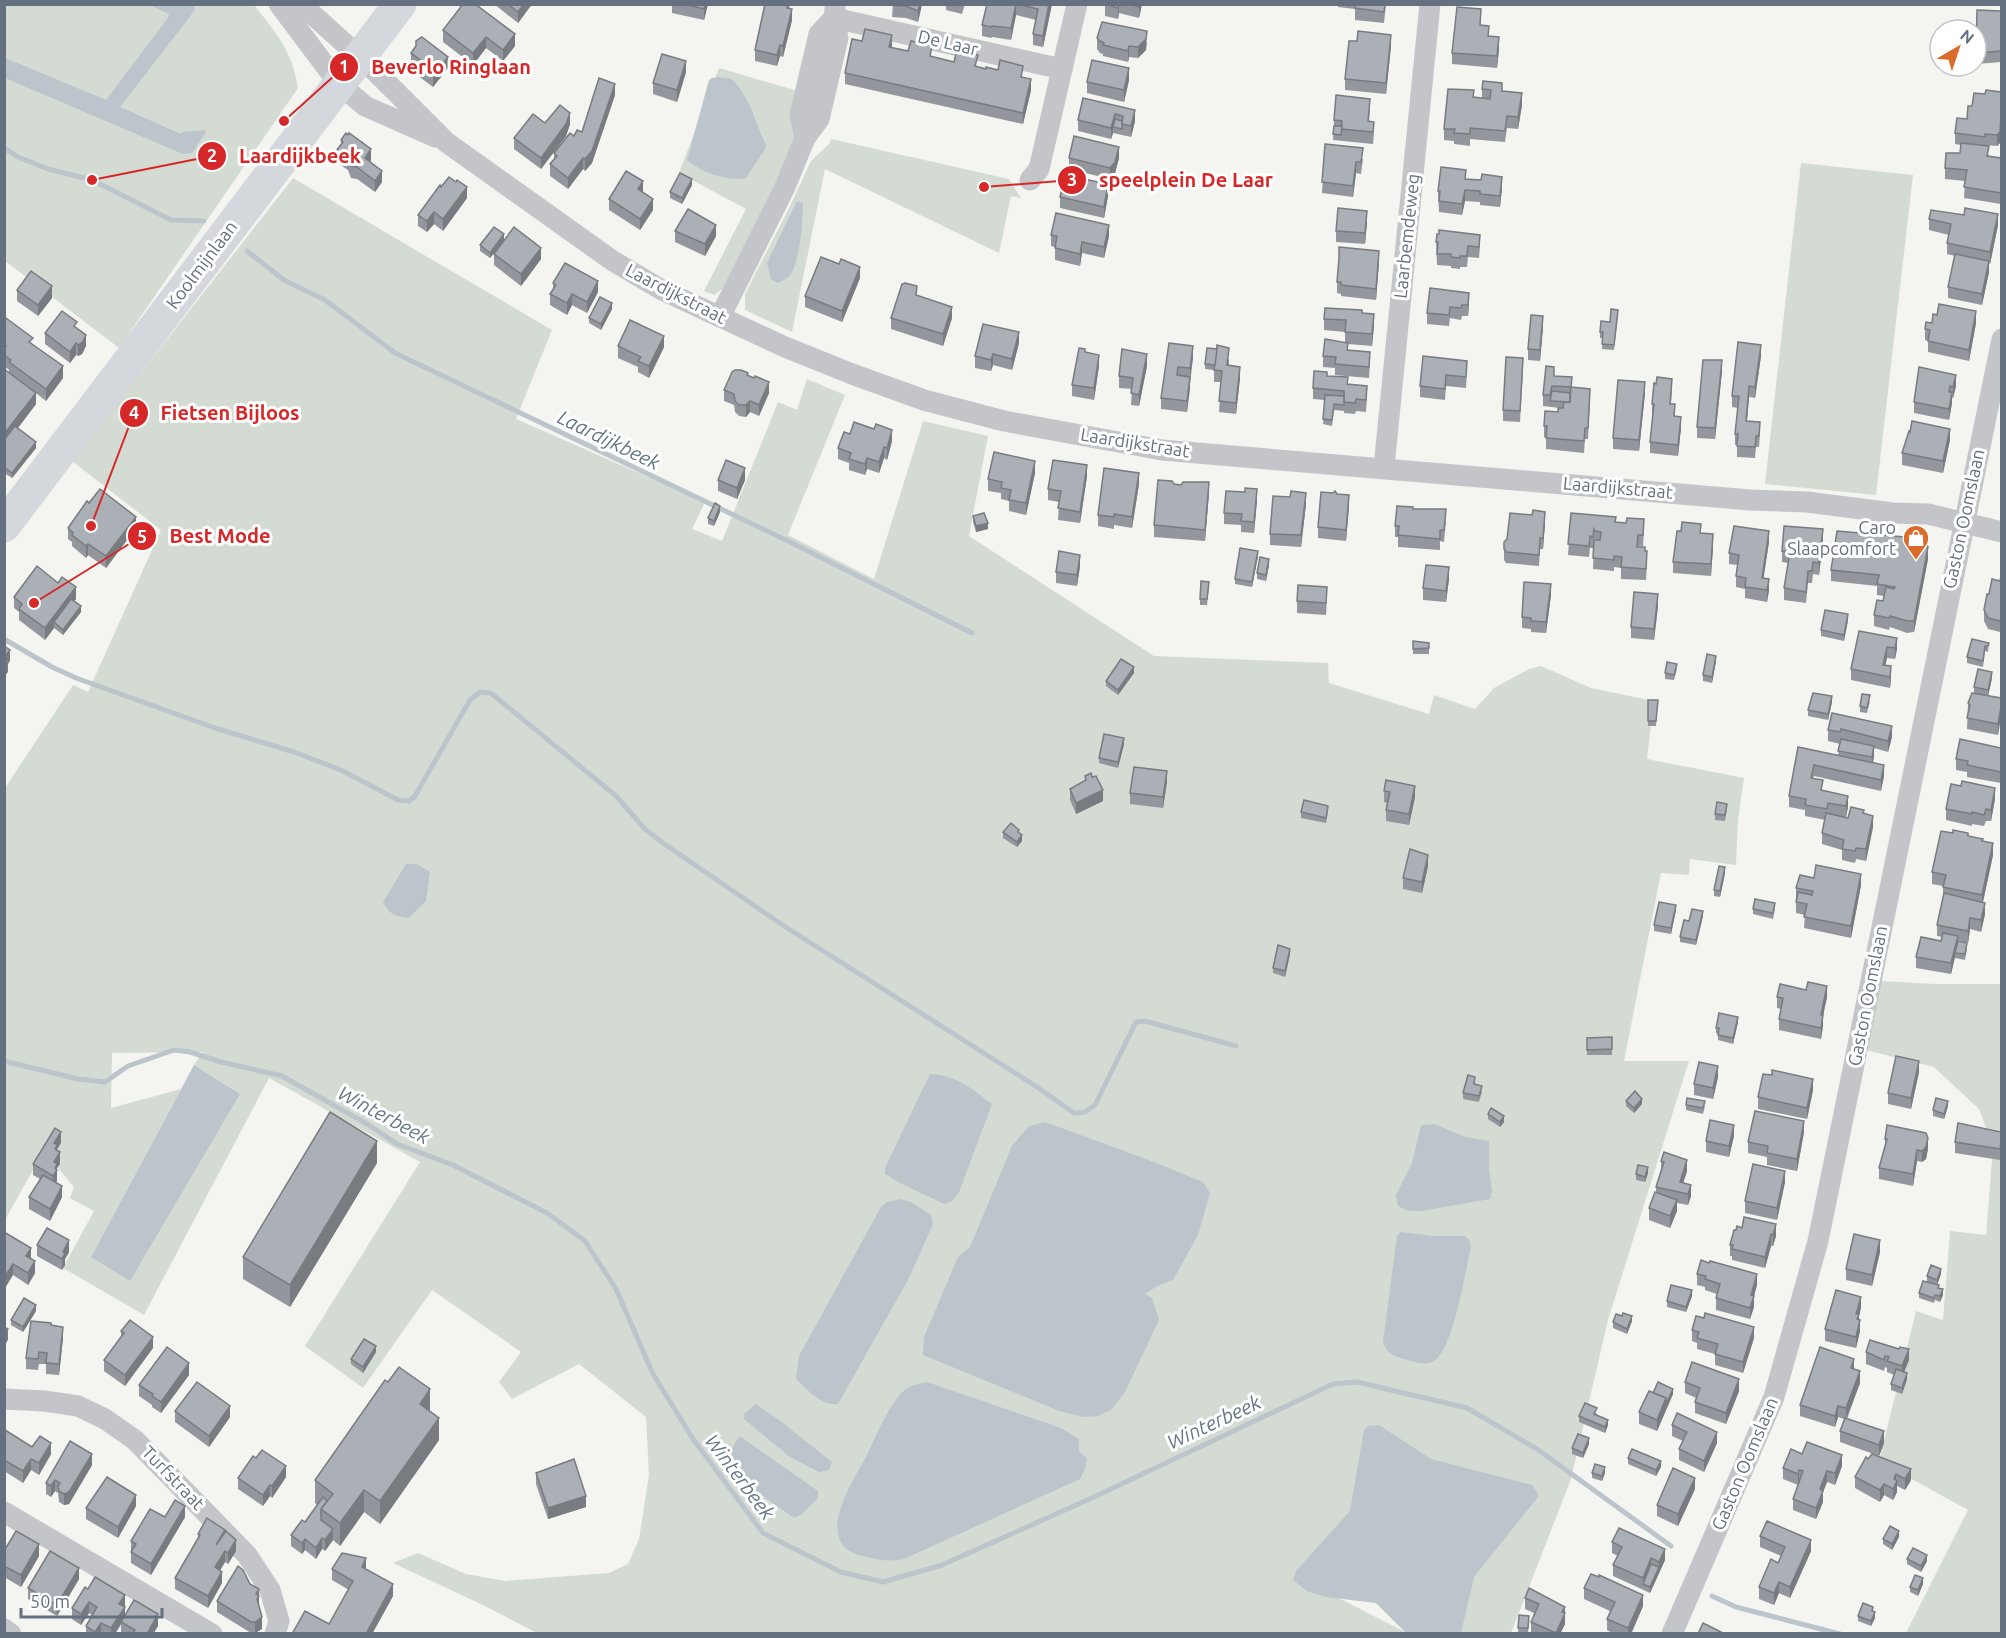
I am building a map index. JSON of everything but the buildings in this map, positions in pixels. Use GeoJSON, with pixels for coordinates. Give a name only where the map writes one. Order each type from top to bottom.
{"type":"FeatureCollection","features":[{"type":"Feature","properties":{"kind":"main road","name":"Koolmijnlaan"},"geometry":{"type":"LineString","coordinates":[[4,526],[400,4]]}},
{"type":"Feature","properties":{"kind":"street","name":"Laardijkstraat"},"geometry":{"type":"LineString","coordinates":[[279,4],[339,84],[365,106],[446,142]]}},
{"type":"Feature","properties":{"kind":"street","name":"Laardijkstraat"},"geometry":{"type":"LineString","coordinates":[[301,4],[360,57],[446,142],[613,261],[662,290],[785,347],[852,375],[924,400],[1004,421],[1162,450],[1384,467],[1750,500],[1807,502],[1893,513],[1928,514],[1963,529]]}},
{"type":"Feature","properties":{"kind":"street"},"geometry":{"type":"LineString","coordinates":[[1030,180],[1039,169],[1077,4]]}},
{"type":"Feature","properties":{"kind":"street","name":"Laarbemdeweg"},"geometry":{"type":"LineString","coordinates":[[1384,467],[1430,4]]}},
{"type":"Feature","properties":{"kind":"street","name":"De Laar"},"geometry":{"type":"LineString","coordinates":[[720,317],[785,187],[805,138],[819,119],[838,38],[835,11],[1062,69]]}},
{"type":"Feature","properties":{"kind":"street","name":"Gaston Oomslaan"},"geometry":{"type":"LineString","coordinates":[[1672,1634],[1774,1397],[1818,1241],[2001,339]]}},
{"type":"Feature","properties":{"kind":"street"},"geometry":{"type":"LineString","coordinates":[[1963,529],[2001,532]]}},
{"type":"Feature","properties":{"kind":"street"},"geometry":{"type":"LineString","coordinates":[[1963,529],[2001,545]]}},
{"type":"Feature","properties":{"kind":"street","name":"Turfstraat"},"geometry":{"type":"LineString","coordinates":[[4,1399],[78,1406],[105,1419],[135,1440],[248,1555],[270,1590],[279,1621],[275,1634]]}},
{"type":"Feature","properties":{"kind":"street"},"geometry":{"type":"LineString","coordinates":[[4,1512],[212,1634]]}},
{"type":"Feature","properties":{"kind":"street"},"geometry":{"type":"LineString","coordinates":[[4,1629],[11,1634]]}},
{"type":"Feature","properties":{"kind":"shaded area"},"geometry":{"type":"Polygon","coordinates":[[[4,5],[254,5],[282,43],[292,63],[298,88],[119,348],[5,261],[4,5]]]}},
{"type":"Feature","properties":{"kind":"shaded area"},"geometry":{"type":"Polygon","coordinates":[[[150,5],[194,5],[195,10],[120,107],[181,134],[205,130],[206,132],[192,153],[183,154],[5,78],[5,58],[106,100],[168,18],[169,14],[150,5]]]}},
{"type":"Feature","properties":{"kind":"shaded area"},"geometry":{"type":"Polygon","coordinates":[[[719,68],[801,92],[797,135],[788,160],[725,287],[714,295],[704,291],[746,209],[679,173],[719,68]]]}},
{"type":"Feature","properties":{"kind":"shaded area"},"geometry":{"type":"Polygon","coordinates":[[[718,77],[732,79],[738,87],[748,102],[766,145],[746,178],[731,179],[715,175],[687,160],[709,80],[718,77]]]}},
{"type":"Feature","properties":{"kind":"shaded area"},"geometry":{"type":"Polygon","coordinates":[[[831,139],[1009,179],[1021,198],[1011,196],[999,253],[825,169],[792,332],[745,310],[745,294],[811,161],[830,143],[831,139]]]}},
{"type":"Feature","properties":{"kind":"shaded area"},"geometry":{"type":"Polygon","coordinates":[[[1801,163],[1913,175],[1876,495],[1765,484],[1801,163]]]}},
{"type":"Feature","properties":{"kind":"shaded area"},"geometry":{"type":"Polygon","coordinates":[[[293,178],[552,330],[516,419],[705,502],[692,529],[722,541],[778,402],[797,410],[807,379],[845,395],[788,535],[874,579],[923,421],[988,436],[969,536],[1154,656],[1328,663],[1329,683],[1429,714],[1434,695],[1475,709],[1494,688],[1529,669],[1541,666],[1591,688],[1654,701],[1647,759],[1744,778],[1738,820],[1736,865],[1690,859],[1689,875],[1661,873],[1624,1061],[1689,1061],[1608,1320],[1571,1479],[1511,1633],[1452,1633],[1354,1502],[1323,1590],[1407,1633],[537,1633],[393,1563],[418,1553],[466,1574],[505,1581],[609,1573],[628,1564],[639,1539],[649,1475],[646,1417],[579,1364],[512,1399],[499,1382],[521,1352],[432,1290],[363,1388],[305,1346],[420,1162],[269,1078],[144,1315],[63,1268],[94,1211],[70,1198],[74,1187],[58,1168],[61,1162],[43,1152],[5,1220],[5,788],[73,685],[88,692],[161,530],[72,461],[293,178]],[[203,1052],[112,1053],[111,1108],[181,1089],[91,1257],[240,1094],[194,1065],[203,1052]]]}},
{"type":"Feature","properties":{"kind":"shaded area"},"geometry":{"type":"Polygon","coordinates":[[[797,201],[803,203],[796,262],[789,276],[777,283],[771,279],[767,263],[797,201]]]}},
{"type":"Feature","properties":{"kind":"shaded area"},"geometry":{"type":"Polygon","coordinates":[[[406,864],[417,864],[430,872],[426,901],[409,918],[393,914],[383,902],[406,864]]]}},
{"type":"Feature","properties":{"kind":"shaded area"},"geometry":{"type":"Polygon","coordinates":[[[1880,981],[2001,984],[2001,1633],[1906,1633],[1968,1510],[1879,1461],[1916,1311],[1943,1320],[1950,1231],[1986,1235],[1993,1147],[1979,1109],[1934,1067],[1866,1050],[1880,981]]]}},
{"type":"Feature","properties":{"kind":"shaded area"},"geometry":{"type":"Polygon","coordinates":[[[194,1065],[240,1094],[130,1281],[91,1257],[194,1065]]]}},
{"type":"Feature","properties":{"kind":"shaded area"},"geometry":{"type":"Polygon","coordinates":[[[930,1074],[955,1080],[971,1088],[992,1104],[959,1192],[952,1201],[944,1204],[885,1174],[885,1168],[930,1074]]]}},
{"type":"Feature","properties":{"kind":"shaded area"},"geometry":{"type":"Polygon","coordinates":[[[1045,1122],[1203,1182],[1210,1193],[1198,1235],[1173,1280],[1145,1294],[1152,1298],[1159,1320],[1125,1392],[1111,1410],[1098,1416],[1084,1417],[1059,1411],[923,1355],[924,1337],[958,1257],[970,1247],[1012,1146],[1029,1126],[1045,1122]]]}},
{"type":"Feature","properties":{"kind":"shaded area"},"geometry":{"type":"Polygon","coordinates":[[[1434,1124],[1465,1137],[1489,1141],[1492,1191],[1490,1199],[1421,1211],[1409,1211],[1398,1206],[1396,1195],[1412,1163],[1421,1125],[1434,1124]]]}},
{"type":"Feature","properties":{"kind":"shaded area"},"geometry":{"type":"Polygon","coordinates":[[[901,1199],[911,1202],[931,1215],[933,1224],[909,1278],[838,1404],[826,1402],[815,1396],[796,1379],[799,1356],[881,1207],[887,1202],[901,1199]]]}},
{"type":"Feature","properties":{"kind":"shaded area"},"geometry":{"type":"Polygon","coordinates":[[[1400,1232],[1434,1236],[1465,1236],[1470,1241],[1466,1272],[1453,1326],[1441,1354],[1428,1363],[1417,1363],[1395,1356],[1387,1350],[1383,1342],[1397,1236],[1400,1232]]]}},
{"type":"Feature","properties":{"kind":"shaded area"},"geometry":{"type":"Polygon","coordinates":[[[927,1382],[1061,1428],[1079,1439],[1079,1451],[1087,1458],[1086,1467],[1080,1479],[904,1559],[882,1560],[859,1555],[845,1547],[839,1537],[838,1523],[841,1508],[895,1401],[908,1388],[927,1382]]]}},
{"type":"Feature","properties":{"kind":"shaded area"},"geometry":{"type":"Polygon","coordinates":[[[756,1404],[832,1462],[829,1470],[819,1472],[790,1457],[744,1419],[744,1414],[756,1404]]]}},
{"type":"Feature","properties":{"kind":"shaded area"},"geometry":{"type":"Polygon","coordinates":[[[1379,1425],[1431,1459],[1532,1485],[1538,1494],[1538,1497],[1474,1577],[1461,1633],[1406,1633],[1376,1603],[1326,1597],[1307,1591],[1293,1580],[1296,1571],[1350,1511],[1364,1430],[1368,1426],[1379,1425]]]}},
{"type":"Feature","properties":{"kind":"shaded area"},"geometry":{"type":"Polygon","coordinates":[[[739,1437],[818,1491],[818,1498],[802,1514],[794,1518],[754,1489],[736,1471],[731,1462],[730,1454],[739,1437]]]}},
{"type":"Feature","properties":{"kind":"waterway","name":"Laardijkbeek"},"geometry":{"type":"LineString","coordinates":[[4,148],[18,157],[48,169],[92,180],[171,220],[204,221]]}},
{"type":"Feature","properties":{"kind":"waterway","name":"Laardijkbeek"},"geometry":{"type":"LineString","coordinates":[[247,251],[284,280],[325,300],[395,353],[788,541],[972,633]]}},
{"type":"Feature","properties":{"kind":"waterway"},"geometry":{"type":"LineString","coordinates":[[4,639],[76,678],[215,728],[294,752],[341,770],[398,800],[409,801],[415,796],[470,700],[480,692],[491,693],[616,796],[645,829],[663,843],[784,926],[1074,1113],[1085,1112],[1095,1105],[1136,1022],[1145,1021],[1236,1046]]}},
{"type":"Feature","properties":{"kind":"waterway","name":"Winterbeek"},"geometry":{"type":"LineString","coordinates":[[4,1061],[78,1079],[105,1082],[128,1066],[174,1050],[190,1052],[221,1062],[282,1076],[369,1125],[397,1144],[453,1165],[547,1213],[585,1241],[616,1289],[653,1374],[693,1439],[763,1533],[841,1572],[883,1582],[942,1565],[1094,1497],[1333,1384],[1357,1382],[1467,1408],[1537,1449],[1671,1546]]}},
{"type":"Feature","properties":{"kind":"waterway"},"geometry":{"type":"LineString","coordinates":[[1712,1596],[1736,1607],[1840,1634]]}},
{"type":"Feature","properties":{"kind":"place","name":"Beverlo Ringlaan"},"geometry":{"type":"Point","coordinates":[284,121]}},
{"type":"Feature","properties":{"kind":"place","name":"Laardijkbeek"},"geometry":{"type":"Point","coordinates":[92,180]}},
{"type":"Feature","properties":{"kind":"place","name":"speelplein De Laar"},"geometry":{"type":"Point","coordinates":[984,187]}},
{"type":"Feature","properties":{"kind":"place","name":"Fietsen Bijloos"},"geometry":{"type":"Point","coordinates":[91,526]}},
{"type":"Feature","properties":{"kind":"place","name":"Caro Slaapcomfort"},"geometry":{"type":"Point","coordinates":[1916,561]}},
{"type":"Feature","properties":{"kind":"place","name":"Best Mode"},"geometry":{"type":"Point","coordinates":[34,603]}}]}
